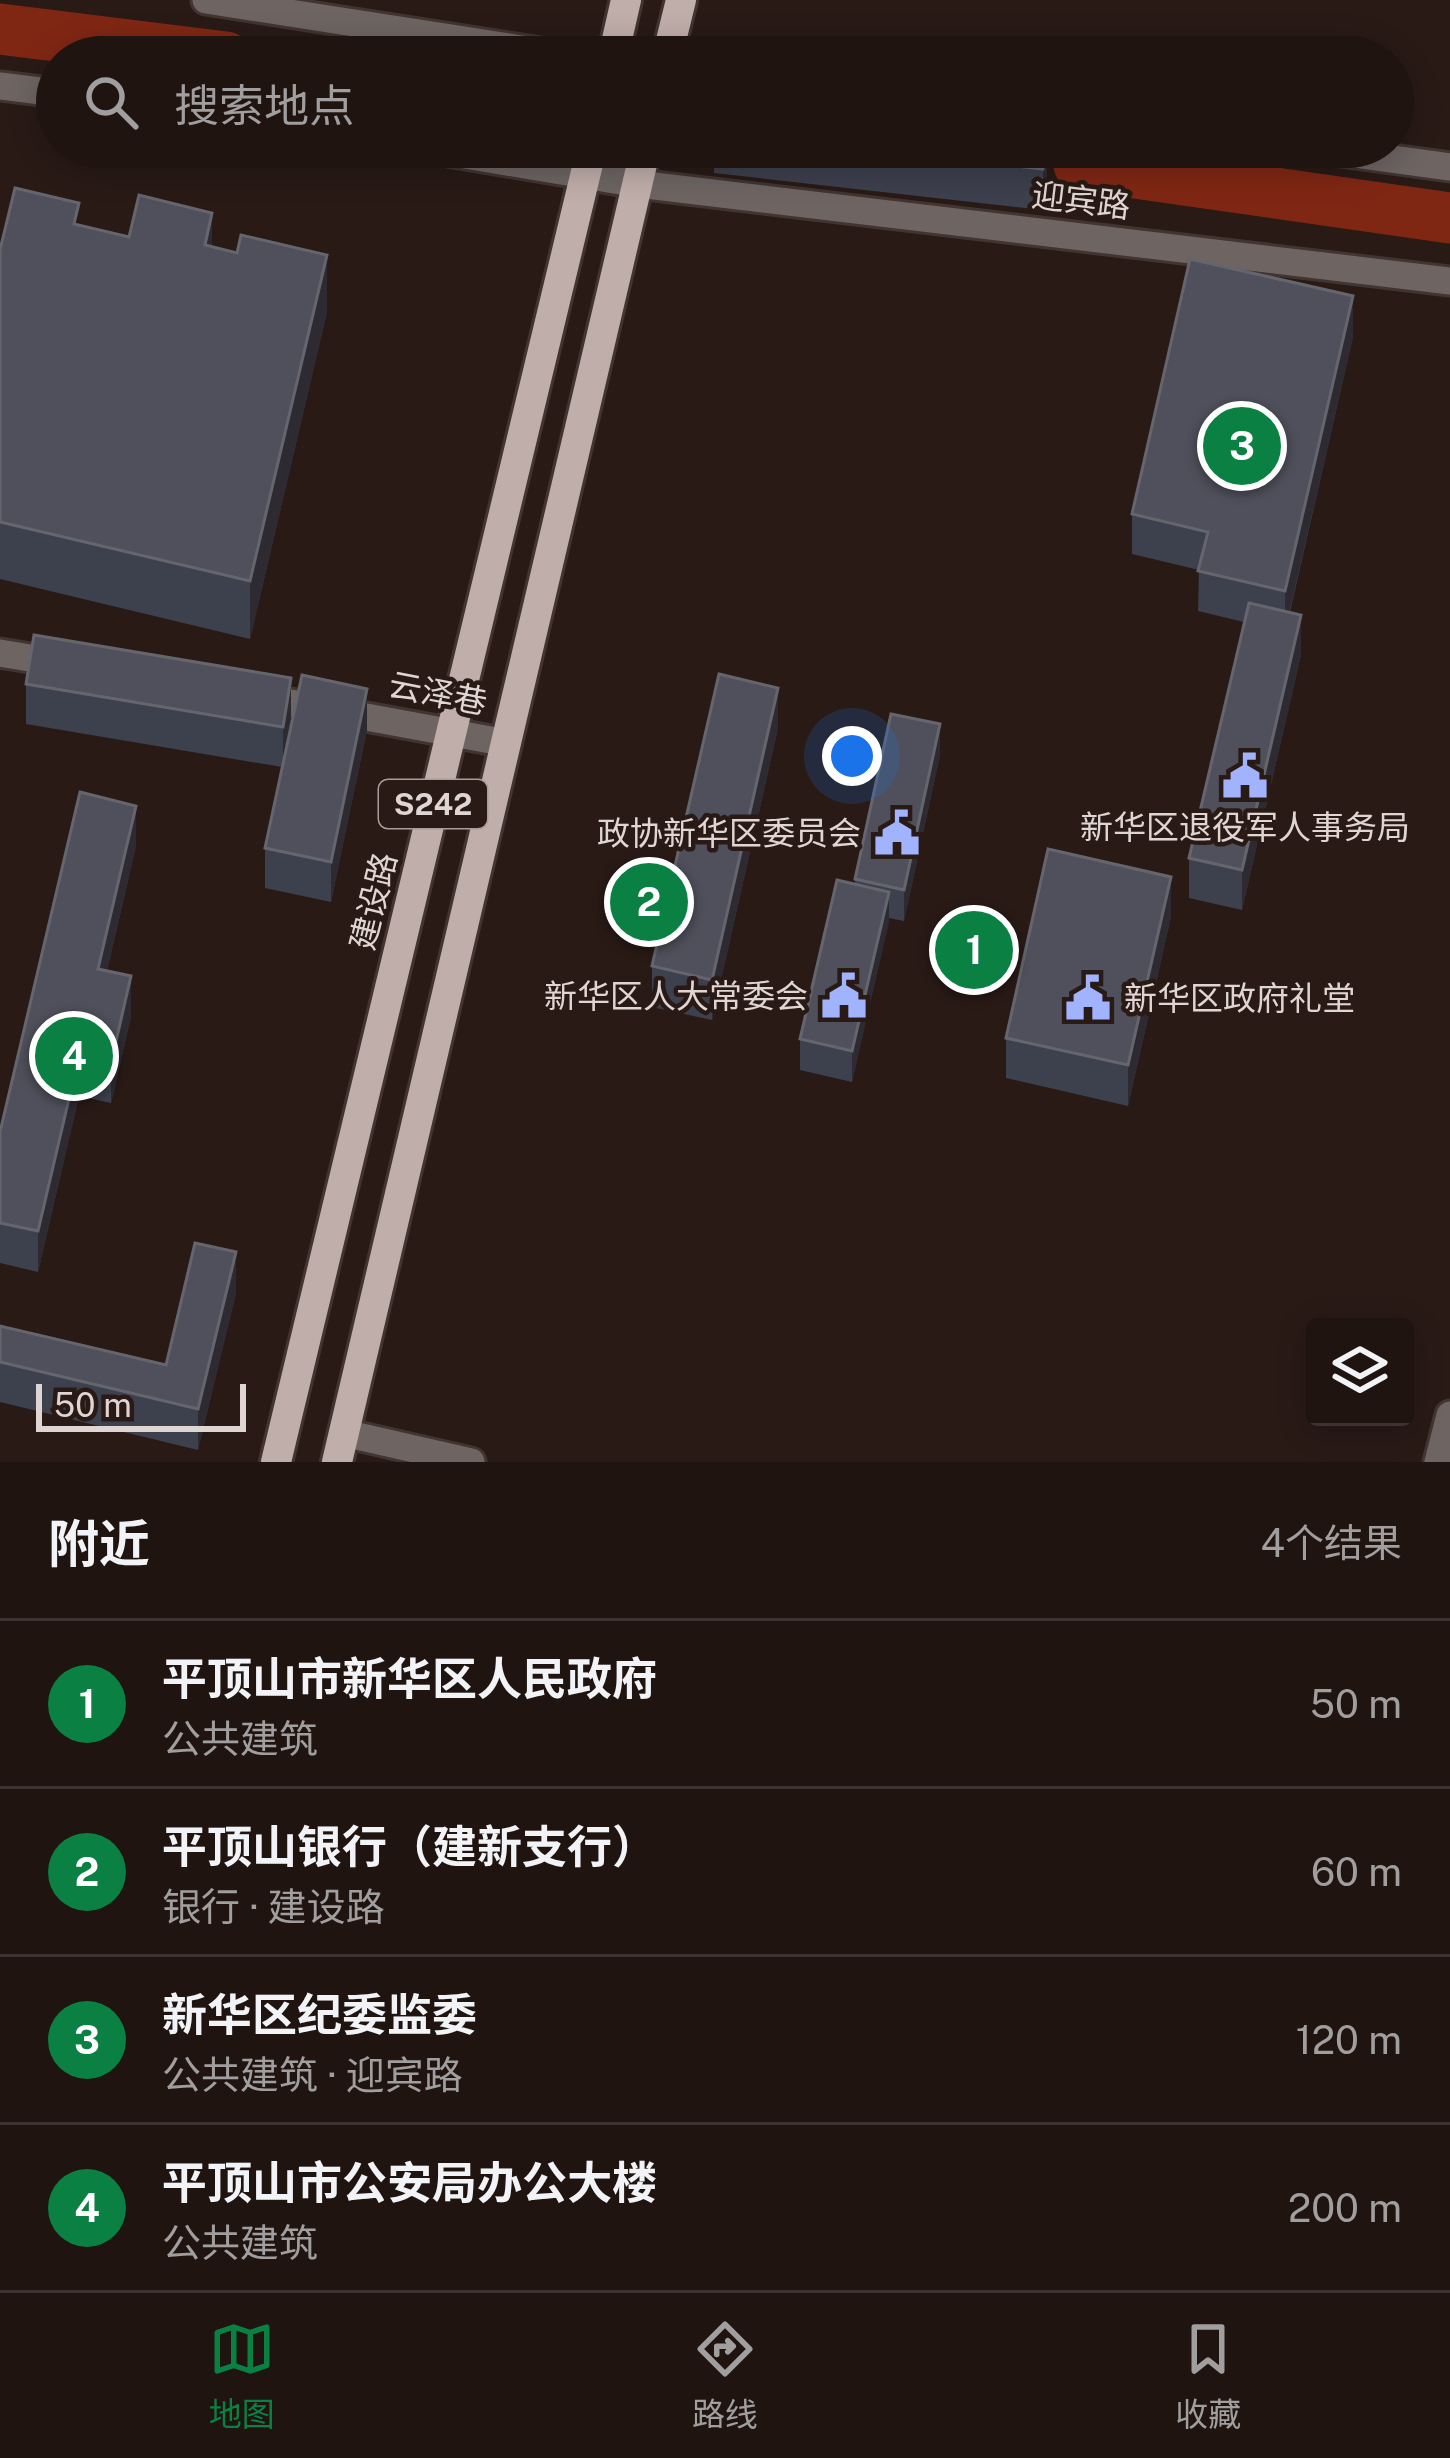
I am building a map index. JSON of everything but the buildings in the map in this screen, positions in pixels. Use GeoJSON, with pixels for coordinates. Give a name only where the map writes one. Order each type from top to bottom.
{"type":"FeatureCollection","features":[{"type":"Feature","properties":{"kind":"main road"},"geometry":{"type":"LineString","coordinates":[[618,36],[626,0]]}},
{"type":"Feature","properties":{"kind":"main road"},"geometry":{"type":"LineString","coordinates":[[672,36],[681,0]]}},
{"type":"Feature","properties":{"kind":"main road","name":"建设路"},"geometry":{"type":"LineString","coordinates":[[276,1462],[587,168]]}},
{"type":"Feature","properties":{"kind":"main road","name":"S242"},"geometry":{"type":"LineString","coordinates":[[340,1447],[641,168]]}},
{"type":"Feature","properties":{"kind":"street"},"geometry":{"type":"LineString","coordinates":[[206,0],[438,36]]}},
{"type":"Feature","properties":{"kind":"street"},"geometry":{"type":"LineString","coordinates":[[0,86],[36,90]]}},
{"type":"Feature","properties":{"kind":"street"},"geometry":{"type":"LineString","coordinates":[[1414,162],[1450,167]]}},
{"type":"Feature","properties":{"kind":"street","name":"迎宾路"},"geometry":{"type":"LineString","coordinates":[[604,168],[638,184],[1450,281]]}},
{"type":"Feature","properties":{"kind":"street"},"geometry":{"type":"LineString","coordinates":[[0,653],[102,670]]}},
{"type":"Feature","properties":{"kind":"street","name":"云泽巷"},"geometry":{"type":"LineString","coordinates":[[242,695],[507,743]]}},
{"type":"Feature","properties":{"kind":"street"},"geometry":{"type":"LineString","coordinates":[[1438,1462],[1450,1415]]}},
{"type":"Feature","properties":{"kind":"street"},"geometry":{"type":"LineString","coordinates":[[340,1447],[472,1462]]}},
{"type":"Feature","properties":{"kind":"waterway"},"geometry":{"type":"LineString","coordinates":[[0,29],[56,36]]}},
{"type":"Feature","properties":{"kind":"waterway"},"geometry":{"type":"LineString","coordinates":[[1100,168],[1450,218]]}},
{"type":"Feature","properties":{"kind":"place","name":"新华区纪委监委"},"geometry":{"type":"Point","coordinates":[1242,446]}},
{"type":"Feature","properties":{"kind":"place","name":"新华区退役军人事务局"},"geometry":{"type":"Point","coordinates":[1245,776]}},
{"type":"Feature","properties":{"kind":"place","name":"政协新华区委员会"},"geometry":{"type":"Point","coordinates":[897,833]}},
{"type":"Feature","properties":{"kind":"place","name":"平顶山银行（建新支行）"},"geometry":{"type":"Point","coordinates":[649,902]}},
{"type":"Feature","properties":{"kind":"place","name":"平顶山市新华区人民政府"},"geometry":{"type":"Point","coordinates":[974,950]}},
{"type":"Feature","properties":{"kind":"place","name":"新华区人大常委会"},"geometry":{"type":"Point","coordinates":[844,996]}},
{"type":"Feature","properties":{"kind":"place","name":"新华区政府礼堂"},"geometry":{"type":"Point","coordinates":[1088,998]}},
{"type":"Feature","properties":{"kind":"place","name":"平顶山市公安局办公大楼"},"geometry":{"type":"Point","coordinates":[74,1056]}}]}
